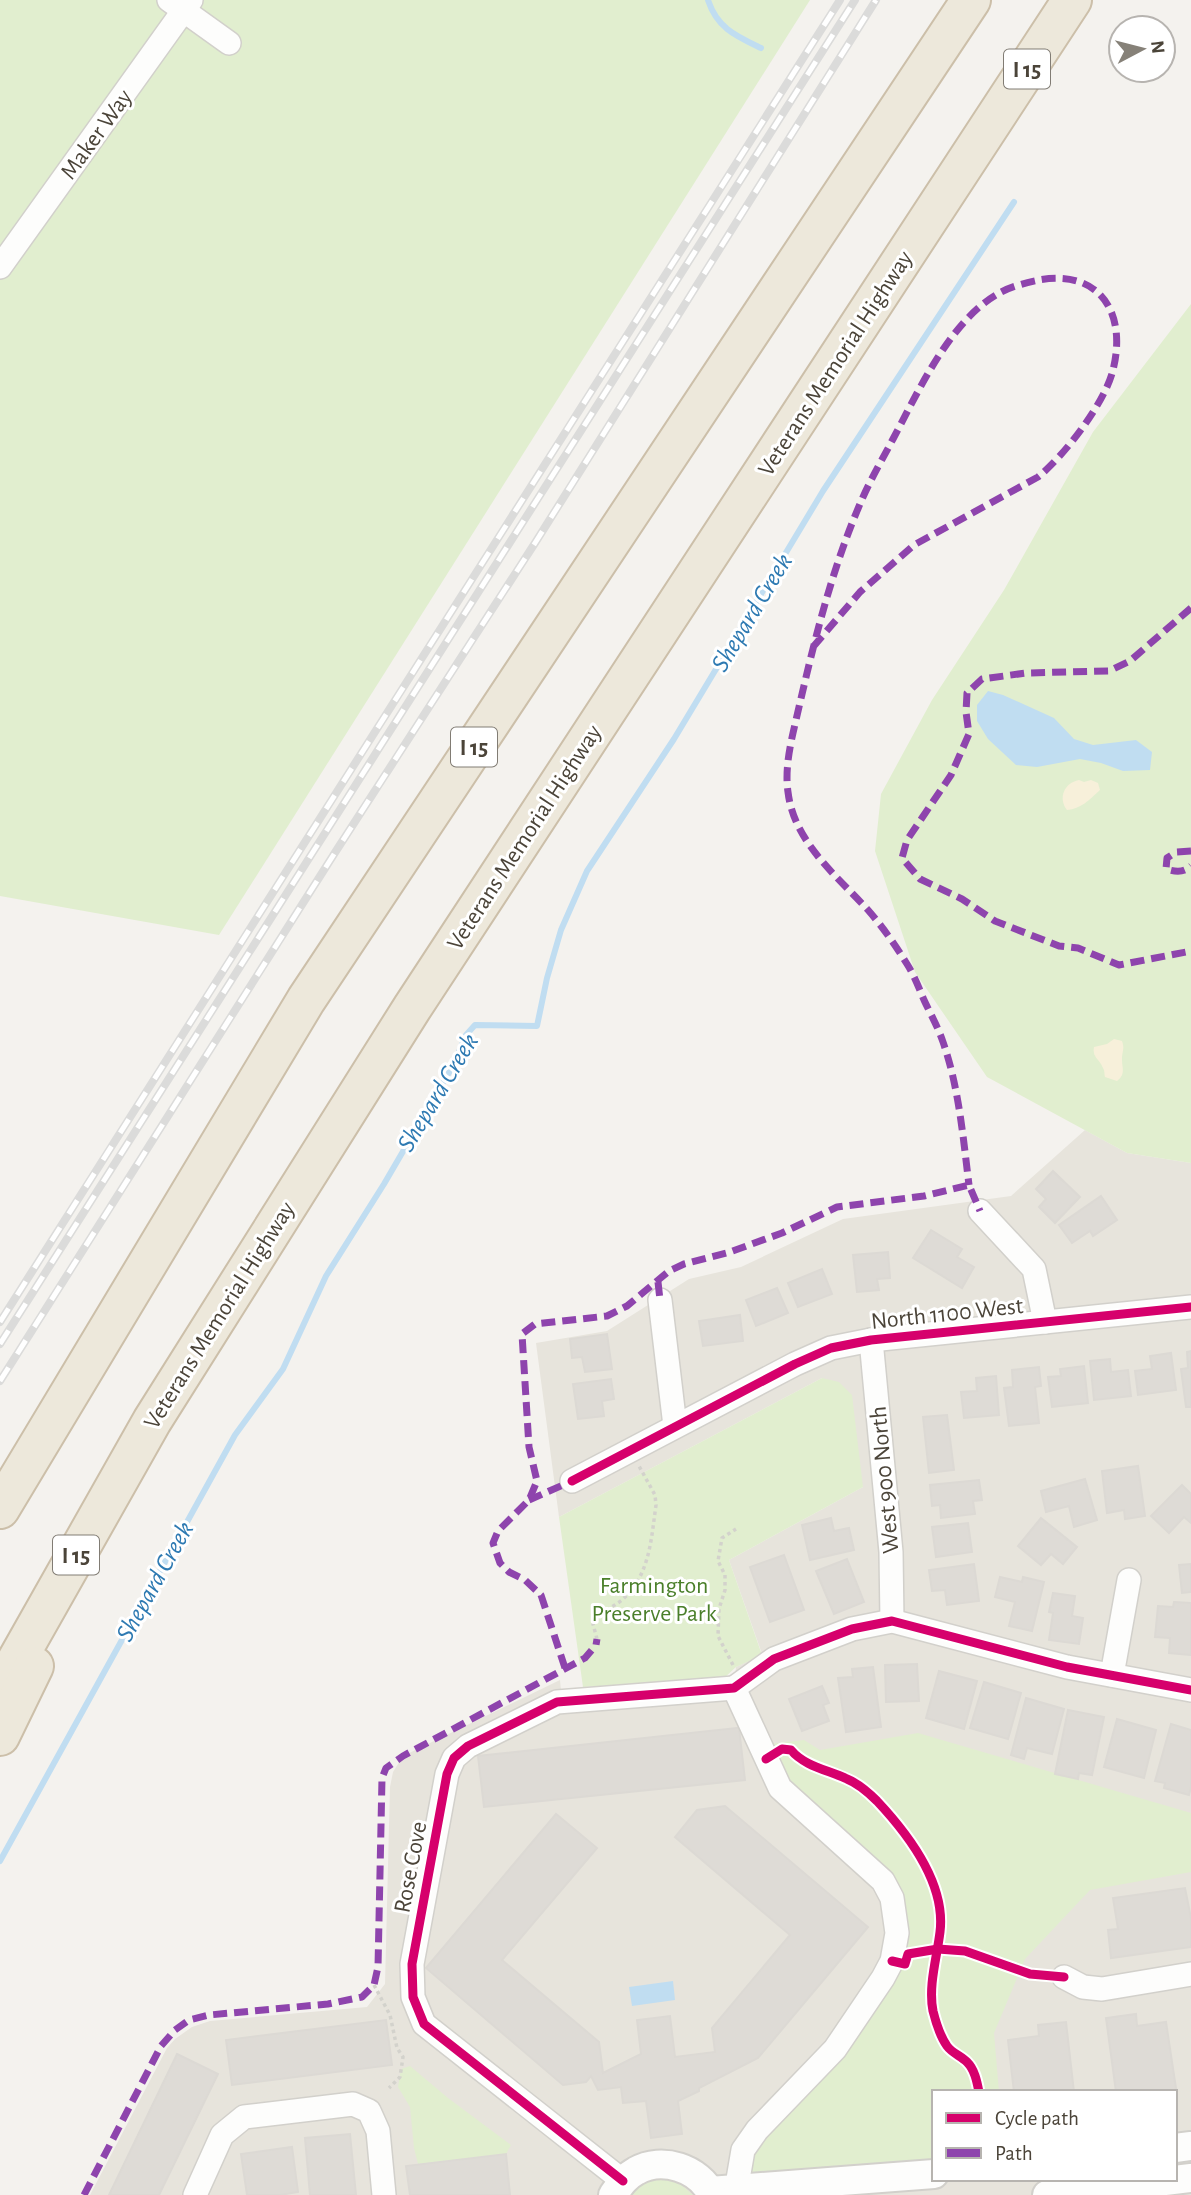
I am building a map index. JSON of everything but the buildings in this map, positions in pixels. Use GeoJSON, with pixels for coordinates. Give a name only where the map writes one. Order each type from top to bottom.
{"type":"FeatureCollection","features":[{"type":"Feature","properties":{"kind":"highway","name":"I 15"},"geometry":{"type":"LineString","coordinates":[[0,1509],[306,1000],[971,0]]}},
{"type":"Feature","properties":{"kind":"highway","name":"Veterans Memorial Highway"},"geometry":{"type":"LineString","coordinates":[[0,1689],[152,1421],[420,996],[1072,0]]}},
{"type":"Feature","properties":{"kind":"highway"},"geometry":{"type":"LineString","coordinates":[[0,1736],[152,1421]]}},
{"type":"Feature","properties":{"kind":"street"},"geometry":{"type":"LineString","coordinates":[[181,4],[229,43]]}},
{"type":"Feature","properties":{"kind":"street","name":"Maker Way"},"geometry":{"type":"LineString","coordinates":[[0,267],[181,4]]}},
{"type":"Feature","properties":{"kind":"street"},"geometry":{"type":"LineString","coordinates":[[980,1210],[1034,1269],[1045,1322]]}},
{"type":"Feature","properties":{"kind":"street"},"geometry":{"type":"LineString","coordinates":[[660,1300],[676,1426]]}},
{"type":"Feature","properties":{"kind":"street","name":"North 1100 West"},"geometry":{"type":"LineString","coordinates":[[572,1481],[795,1364],[831,1348],[871,1340],[1191,1307]]}},
{"type":"Feature","properties":{"kind":"street","name":"West 900 North"},"geometry":{"type":"LineString","coordinates":[[871,1340],[891,1552],[892,1621]]}},
{"type":"Feature","properties":{"kind":"street"},"geometry":{"type":"LineString","coordinates":[[1112,1675],[1129,1580]]}},
{"type":"Feature","properties":{"kind":"street"},"geometry":{"type":"LineString","coordinates":[[719,2192],[757,2130],[835,2049],[883,1978],[892,1961],[897,1933],[892,1898],[883,1881],[780,1788],[734,1688],[774,1658],[852,1629],[892,1621],[1067,1667],[1191,1690]]}},
{"type":"Feature","properties":{"kind":"street","name":"Rose Cove"},"geometry":{"type":"LineString","coordinates":[[618,2188],[425,2024],[414,1997],[412,1964],[447,1774],[454,1758],[468,1746],[557,1702],[734,1688]]}},
{"type":"Feature","properties":{"kind":"street"},"geometry":{"type":"LineString","coordinates":[[1064,1977],[1083,1987],[1102,1989],[1191,1974]]}},
{"type":"Feature","properties":{"kind":"street"},"geometry":{"type":"LineString","coordinates":[[195,2195],[222,2135],[244,2117],[354,2104],[369,2111],[378,2131],[384,2195]]}},
{"type":"Feature","properties":{"kind":"street"},"geometry":{"type":"LineString","coordinates":[[618,2188],[636,2171],[652,2165],[669,2164],[685,2169],[719,2192],[932,2174]]}},
{"type":"Feature","properties":{"kind":"street"},"geometry":{"type":"LineString","coordinates":[[1047,2195],[1166,2181]]}},
{"type":"Feature","properties":{"kind":"path"},"geometry":{"type":"LineString","coordinates":[[597,1639],[593,1624],[597,1616],[621,1601],[637,1586],[646,1566],[656,1505],[655,1495],[630,1450]]}},
{"type":"Feature","properties":{"kind":"path"},"geometry":{"type":"LineString","coordinates":[[734,1688],[733,1664],[718,1636],[719,1609],[725,1590],[725,1575],[718,1561],[722,1538],[736,1529]]}},
{"type":"Feature","properties":{"kind":"path"},"geometry":{"type":"LineString","coordinates":[[374,1985],[390,2015],[397,2048],[403,2057],[400,2077],[389,2088]]}},
{"type":"Feature","properties":{"kind":"shaded area"},"geometry":{"type":"Polygon","coordinates":[[[1085,1130],[1127,1153],[1191,1163],[1191,2195],[90,2195],[167,2048],[175,2039],[192,2027],[210,2021],[367,2007],[385,1984],[390,1787],[393,1772],[403,1756],[560,1680],[563,1713],[702,1702],[734,1688],[736,1667],[762,1654],[729,1560],[863,1487],[822,1378],[559,1517],[536,1343],[607,1331],[689,1279],[741,1267],[843,1219],[1011,1196],[1085,1130]]]}},
{"type":"Feature","properties":{"kind":"green space"},"geometry":{"type":"Polygon","coordinates":[[[0,0],[810,0],[219,935],[0,896],[0,0]]]}},
{"type":"Feature","properties":{"kind":"green space"},"geometry":{"type":"Polygon","coordinates":[[[1191,304],[1191,1163],[1127,1153],[987,1077],[915,972],[875,851],[881,794],[932,700],[1004,590],[1093,432],[1191,304]]]}},
{"type":"Feature","properties":{"kind":"green space","name":"Farmington Preserve Park"},"geometry":{"type":"Polygon","coordinates":[[[822,1378],[839,1382],[852,1395],[863,1487],[729,1560],[762,1655],[736,1667],[723,1679],[583,1687],[559,1517],[822,1378]]]}},
{"type":"Feature","properties":{"kind":"green space"},"geometry":{"type":"Polygon","coordinates":[[[918,1733],[1191,1813],[1191,1872],[1090,1890],[1025,1959],[994,2033],[999,2090],[932,2090],[932,2160],[745,2182],[747,2159],[899,1975],[903,1894],[780,1772],[770,1744],[804,1740],[820,1750],[918,1733]]]}},
{"type":"Feature","properties":{"kind":"green space"},"geometry":{"type":"Polygon","coordinates":[[[410,2066],[511,2145],[506,2154],[418,2164],[410,2107],[398,2087],[401,2069],[410,2066]]]}},
{"type":"Feature","properties":{"kind":"green space"},"geometry":{"type":"Polygon","coordinates":[[[656,2178],[677,2181],[693,2195],[627,2195],[636,2185],[656,2178]]]}},
{"type":"Feature","properties":{"kind":"sand"},"geometry":{"type":"Polygon","coordinates":[[[1079,780],[1098,783],[1100,790],[1081,806],[1067,810],[1063,801],[1064,792],[1070,784],[1079,780]]]}},
{"type":"Feature","properties":{"kind":"sand"},"geometry":{"type":"Polygon","coordinates":[[[1114,1039],[1122,1041],[1123,1046],[1123,1074],[1117,1081],[1105,1077],[1104,1069],[1094,1051],[1094,1047],[1114,1039]]]}},
{"type":"Feature","properties":{"kind":"water"},"geometry":{"type":"Polygon","coordinates":[[[988,691],[1054,718],[1074,739],[1093,745],[1136,740],[1152,752],[1150,770],[1123,771],[1080,759],[1037,767],[1016,765],[988,739],[977,721],[977,705],[988,691]]]}},
{"type":"Feature","properties":{"kind":"water"},"geometry":{"type":"Polygon","coordinates":[[[673,1981],[675,2000],[632,2006],[629,1987],[673,1981]]]}},
{"type":"Feature","properties":{"kind":"waterway","name":"Shepard Creek"},"geometry":{"type":"LineString","coordinates":[[708,0],[717,18],[728,30],[761,48]]}},
{"type":"Feature","properties":{"kind":"waterway","name":"Shepard Creek"},"geometry":{"type":"LineString","coordinates":[[0,1861],[235,1435],[283,1369],[326,1276],[454,1064],[466,1035],[475,1025],[537,1026],[561,930],[587,871],[674,739],[823,491],[1014,202]]}},
{"type":"Feature","properties":{"kind":"railway"},"geometry":{"type":"LineString","coordinates":[[0,1322],[840,0]]}},
{"type":"Feature","properties":{"kind":"railway"},"geometry":{"type":"LineString","coordinates":[[0,1344],[855,0]]}},
{"type":"Feature","properties":{"kind":"railway"},"geometry":{"type":"LineString","coordinates":[[0,1381],[535,543],[876,0]]}},
{"type":"Feature","properties":{"kind":"marked path"},"geometry":{"type":"LineString","coordinates":[[813,647],[860,592],[914,545],[1038,477],[1071,443],[1102,398],[1113,370],[1116,350],[1112,314],[1104,300],[1093,289],[1061,278],[1039,280],[1006,290],[979,307],[949,340],[936,360],[871,479],[850,529],[833,579],[818,630],[811,655],[788,760],[788,792],[799,827],[818,857],[868,910],[894,943],[912,973],[939,1031],[957,1095],[969,1185]]}},
{"type":"Feature","properties":{"kind":"marked path"},"geometry":{"type":"LineString","coordinates":[[1191,608],[1130,661],[1109,671],[1026,673],[982,679],[967,693],[969,734],[951,775],[907,840],[902,858],[920,879],[962,899],[995,921],[1059,946],[1078,948],[1119,965],[1191,951]]}},
{"type":"Feature","properties":{"kind":"marked path"},"geometry":{"type":"LineString","coordinates":[[1191,851],[1176,852],[1167,858],[1166,869],[1179,871],[1191,866]]}},
{"type":"Feature","properties":{"kind":"marked path"},"geometry":{"type":"LineString","coordinates":[[565,1668],[541,1595],[500,1563],[493,1543],[498,1531],[529,1500],[537,1481],[529,1447],[522,1334],[535,1324],[607,1316],[627,1306],[669,1271],[782,1233],[837,1207],[924,1196],[969,1185],[980,1211]]}},
{"type":"Feature","properties":{"kind":"marked path"},"geometry":{"type":"LineString","coordinates":[[658,1282],[660,1300]]}},
{"type":"Feature","properties":{"kind":"marked path"},"geometry":{"type":"LineString","coordinates":[[529,1500],[572,1481]]}},
{"type":"Feature","properties":{"kind":"marked path"},"geometry":{"type":"LineString","coordinates":[[84,2195],[161,2046],[175,2030],[189,2020],[209,2015],[328,2004],[362,1997],[374,1985],[378,1967],[382,1778],[386,1768],[403,1756],[585,1658],[596,1645],[597,1639]]}},
{"type":"Feature","properties":{"kind":"cycle path"},"geometry":{"type":"LineString","coordinates":[[572,1481],[795,1364],[831,1348],[871,1340],[1191,1307]]}},
{"type":"Feature","properties":{"kind":"cycle path"},"geometry":{"type":"LineString","coordinates":[[623,2181],[424,2024],[413,1997],[412,1964],[447,1774],[454,1758],[468,1746],[557,1702],[734,1688],[774,1659],[852,1629],[892,1621],[1067,1667],[1191,1690]]}},
{"type":"Feature","properties":{"kind":"cycle path"},"geometry":{"type":"LineString","coordinates":[[766,1759],[782,1749],[791,1750],[809,1764],[855,1783],[877,1801],[912,1844],[931,1878],[940,1914],[932,1992],[934,2016],[947,2046],[972,2069],[978,2090]]}},
{"type":"Feature","properties":{"kind":"cycle path"},"geometry":{"type":"LineString","coordinates":[[892,1961],[905,1964],[908,1954],[938,1949],[965,1951],[1030,1974],[1064,1977]]}}]}
